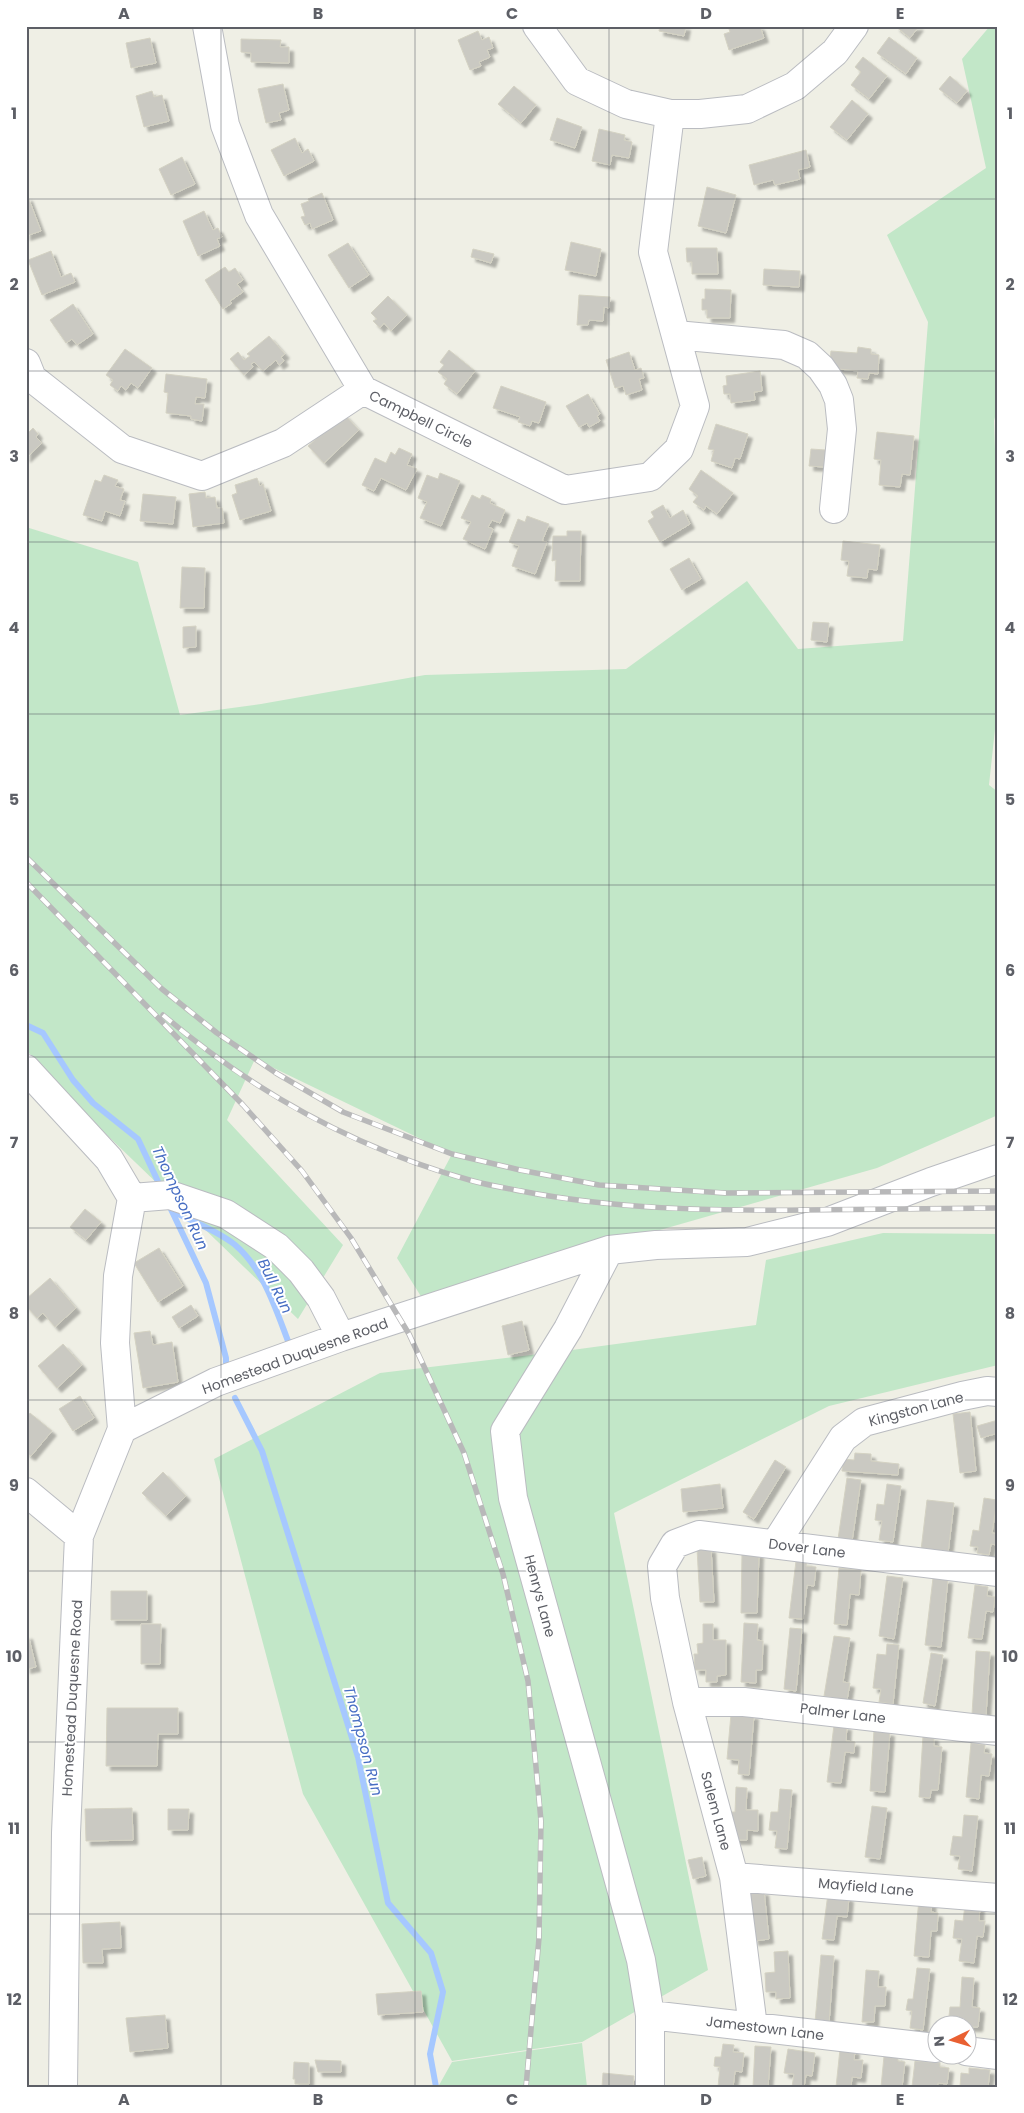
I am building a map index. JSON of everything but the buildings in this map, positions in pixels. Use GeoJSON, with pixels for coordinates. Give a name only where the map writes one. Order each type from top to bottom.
{"type":"FeatureCollection","features":[{"type":"Feature","properties":{"kind":"street","name":"Campbell Circle"},"geometry":{"type":"LineString","coordinates":[[207,26],[225,125],[260,215],[363,390],[565,490],[650,477],[679,449],[694,406],[653,252],[670,114]]}},
{"type":"Feature","properties":{"kind":"street"},"geometry":{"type":"LineString","coordinates":[[537,26],[576,81],[626,104],[670,114],[700,114],[747,109],[795,86],[835,52],[854,26]]}},
{"type":"Feature","properties":{"kind":"street"},"geometry":{"type":"LineString","coordinates":[[676,336],[784,345],[807,355],[821,368],[833,384],[839,400],[842,429],[834,509]]}},
{"type":"Feature","properties":{"kind":"street"},"geometry":{"type":"LineString","coordinates":[[26,363],[32,378],[122,449],[202,476],[283,443],[363,390]]}},
{"type":"Feature","properties":{"kind":"street"},"geometry":{"type":"LineString","coordinates":[[26,1069],[109,1159],[152,1197],[226,1214],[277,1247],[301,1271],[321,1298],[340,1337]]}},
{"type":"Feature","properties":{"kind":"street","name":"Homestead Duquesne Road"},"geometry":{"type":"LineString","coordinates":[[63,2087],[66,1833],[79,1536],[122,1429],[216,1382],[340,1337],[609,1250],[656,1245],[747,1242],[827,1222],[931,1182],[998,1159]]}},
{"type":"Feature","properties":{"kind":"street"},"geometry":{"type":"LineString","coordinates":[[122,1429],[115,1343],[118,1276],[152,1197]]}},
{"type":"Feature","properties":{"kind":"street","name":"Henrys Lane"},"geometry":{"type":"LineString","coordinates":[[609,1250],[568,1329],[505,1431],[513,1498],[640,1960],[650,2015]]}},
{"type":"Feature","properties":{"kind":"street","name":"Kingston Lane"},"geometry":{"type":"LineString","coordinates":[[776,1543],[843,1438],[864,1422],[962,1396],[987,1391],[998,1392]]}},
{"type":"Feature","properties":{"kind":"street"},"geometry":{"type":"LineString","coordinates":[[26,1492],[79,1536]]}},
{"type":"Feature","properties":{"kind":"street","name":"Dover Lane"},"geometry":{"type":"LineString","coordinates":[[665,1598],[662,1566],[675,1544],[699,1535],[776,1543],[998,1572]]}},
{"type":"Feature","properties":{"kind":"street","name":"Salem Lane"},"geometry":{"type":"LineString","coordinates":[[665,1598],[687,1702],[734,1877],[753,2027]]}},
{"type":"Feature","properties":{"kind":"street","name":"Palmer Lane"},"geometry":{"type":"LineString","coordinates":[[687,1702],[744,1702],[998,1731]]}},
{"type":"Feature","properties":{"kind":"street","name":"Mayfield Lane"},"geometry":{"type":"LineString","coordinates":[[734,1877],[998,1898]]}},
{"type":"Feature","properties":{"kind":"street"},"geometry":{"type":"LineString","coordinates":[[650,2015],[650,2087]]}},
{"type":"Feature","properties":{"kind":"street","name":"Jamestown Lane"},"geometry":{"type":"LineString","coordinates":[[650,2015],[926,2047]]}},
{"type":"Feature","properties":{"kind":"street"},"geometry":{"type":"LineString","coordinates":[[976,2052],[998,2055]]}},
{"type":"Feature","properties":{"kind":"green space"},"geometry":{"type":"Polygon","coordinates":[[[990,26],[998,26],[998,405],[994,421],[998,533],[998,701],[989,785],[998,792],[998,1115],[877,1168],[422,1298],[397,1258],[452,1154],[255,1059],[227,1120],[343,1245],[298,1319],[108,1136],[26,1050],[26,527],[138,562],[180,715],[261,704],[425,675],[626,669],[747,581],[798,649],[903,641],[928,322],[887,235],[986,168],[962,59],[990,26]]]}},
{"type":"Feature","properties":{"kind":"green space"},"geometry":{"type":"Polygon","coordinates":[[[883,1233],[998,1234],[998,1365],[829,1406],[614,1513],[708,1970],[582,2042],[452,2061],[303,1794],[214,1459],[380,1373],[756,1325],[766,1260],[883,1233]]]}},
{"type":"Feature","properties":{"kind":"green space"},"geometry":{"type":"Polygon","coordinates":[[[582,2043],[587,2087],[438,2087],[452,2062],[582,2043]]]}},
{"type":"Feature","properties":{"kind":"waterway","name":"Thompson Run"},"geometry":{"type":"LineString","coordinates":[[26,1025],[43,1033],[73,1080],[93,1103],[138,1139],[162,1190]]}},
{"type":"Feature","properties":{"kind":"waterway","name":"Thompson Run"},"geometry":{"type":"LineString","coordinates":[[168,1203],[206,1283],[226,1358],[226,1366]]}},
{"type":"Feature","properties":{"kind":"waterway","name":"Bull Run"},"geometry":{"type":"LineString","coordinates":[[172,1211],[220,1234],[244,1254],[253,1264],[267,1289],[288,1341],[295,1344]]}},
{"type":"Feature","properties":{"kind":"waterway","name":"Thompson Run"},"geometry":{"type":"LineString","coordinates":[[235,1398],[262,1451],[358,1757],[388,1903],[431,1953],[443,1992],[430,2054],[436,2087]]}},
{"type":"Feature","properties":{"kind":"railway"},"geometry":{"type":"LineString","coordinates":[[26,857],[162,989],[217,1033],[276,1073],[343,1112],[452,1154],[520,1170],[599,1185],[725,1193],[998,1191]]}},
{"type":"Feature","properties":{"kind":"railway"},"geometry":{"type":"LineString","coordinates":[[26,882],[243,1105],[302,1171],[351,1238],[409,1334],[464,1453],[503,1574],[528,1681],[541,1821],[539,1938],[526,2087]]}},
{"type":"Feature","properties":{"kind":"railway"},"geometry":{"type":"LineString","coordinates":[[163,1015],[234,1069],[309,1115],[388,1153],[430,1168],[485,1184],[591,1202],[661,1208],[767,1210],[998,1208]]}}]}
